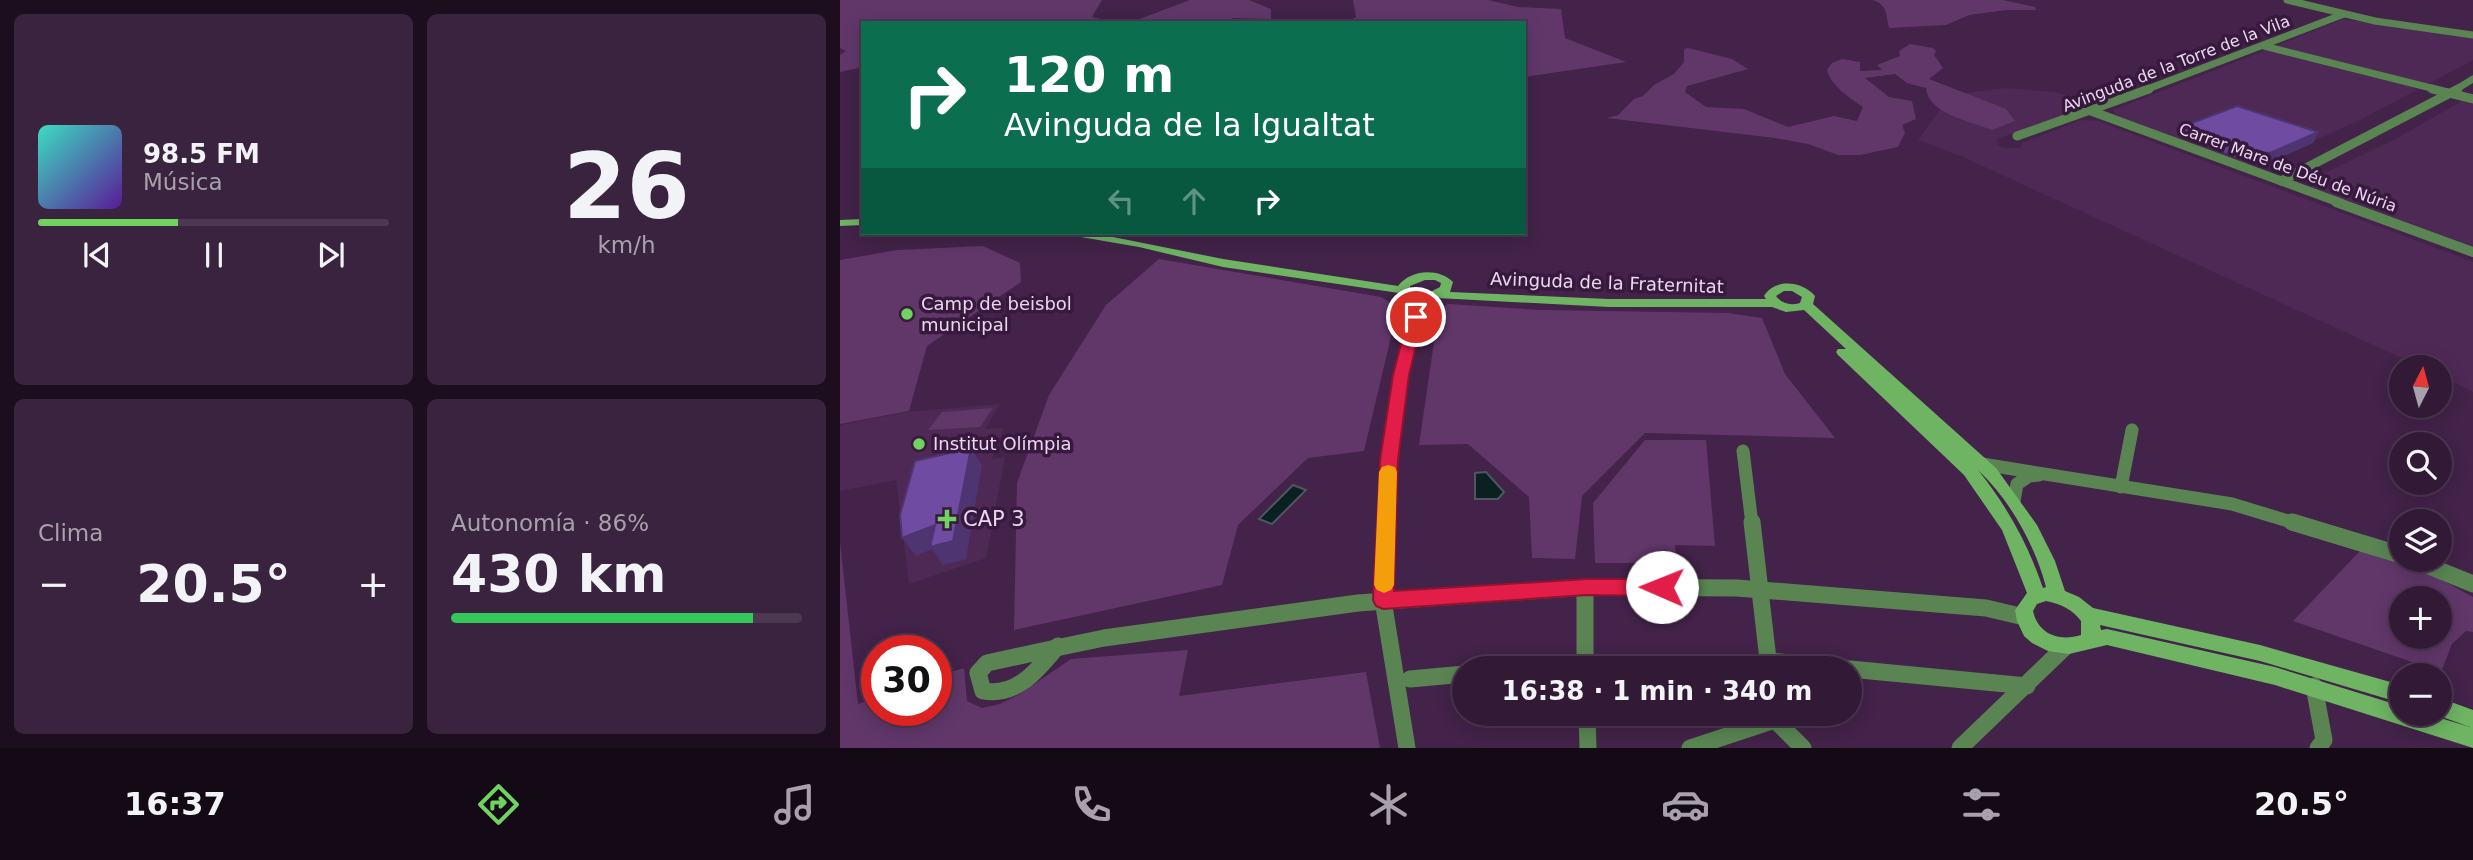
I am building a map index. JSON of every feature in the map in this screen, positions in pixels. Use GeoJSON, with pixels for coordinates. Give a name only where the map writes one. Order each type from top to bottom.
{"type":"FeatureCollection","features":[{"type":"Feature","properties":{"kind":"street"},"geometry":{"type":"LineString","coordinates":[[2287,0],[2344,14],[2471,35]]}},
{"type":"Feature","properties":{"kind":"street","name":"Avinguda de la Torre de la Vila"},"geometry":{"type":"LineString","coordinates":[[2017,136],[2091,111],[2344,14]]}},
{"type":"Feature","properties":{"kind":"street"},"geometry":{"type":"LineString","coordinates":[[2264,46],[2473,99]]}},
{"type":"Feature","properties":{"kind":"street"},"geometry":{"type":"LineString","coordinates":[[2281,181],[2473,79]]}},
{"type":"Feature","properties":{"kind":"street","name":"Carrer Mare de Déu de Núria"},"geometry":{"type":"LineString","coordinates":[[2091,111],[2473,252]]}},
{"type":"Feature","properties":{"kind":"street"},"geometry":{"type":"LineString","coordinates":[[840,217],[861,216]]}},
{"type":"Feature","properties":{"kind":"street"},"geometry":{"type":"LineString","coordinates":[[840,223],[861,222]]}},
{"type":"Feature","properties":{"kind":"street"},"geometry":{"type":"LineString","coordinates":[[1087,235],[1229,260],[1406,286],[1433,275],[1442,278],[1443,290],[1422,299],[1409,297],[1406,286]]}},
{"type":"Feature","properties":{"kind":"street"},"geometry":{"type":"LineString","coordinates":[[1140,235],[1229,260]]}},
{"type":"Feature","properties":{"kind":"street"},"geometry":{"type":"LineString","coordinates":[[1801,307],[1809,296],[1797,288],[1780,288],[1772,299],[1801,307],[1982,464],[2014,501],[2040,545],[2057,595]]}},
{"type":"Feature","properties":{"kind":"street","name":"Avinguda de la Fraternitat"},"geometry":{"type":"LineString","coordinates":[[1443,290],[1621,304],[1772,299]]}},
{"type":"Feature","properties":{"kind":"street"},"geometry":{"type":"LineString","coordinates":[[1407,748],[1383,600],[1389,460],[1401,375],[1422,299]]}},
{"type":"Feature","properties":{"kind":"street"},"geometry":{"type":"LineString","coordinates":[[1801,307],[1970,471],[2004,515],[2019,543],[2037,596]]}},
{"type":"Feature","properties":{"kind":"street"},"geometry":{"type":"LineString","coordinates":[[2121,488],[2132,430]]}},
{"type":"Feature","properties":{"kind":"street"},"geometry":{"type":"LineString","coordinates":[[1743,451],[1768,656]]}},
{"type":"Feature","properties":{"kind":"street"},"geometry":{"type":"LineString","coordinates":[[1982,464],[2232,505],[2389,551]]}},
{"type":"Feature","properties":{"kind":"street"},"geometry":{"type":"LineString","coordinates":[[2014,501],[2017,484],[2029,476],[2043,474]]}},
{"type":"Feature","properties":{"kind":"street"},"geometry":{"type":"LineString","coordinates":[[2444,572],[2473,584]]}},
{"type":"Feature","properties":{"kind":"street"},"geometry":{"type":"LineString","coordinates":[[1058,646],[1383,600],[1587,587],[1759,590],[1986,608],[2024,617]]}},
{"type":"Feature","properties":{"kind":"street"},"geometry":{"type":"LineString","coordinates":[[1584,656],[1585,595]]}},
{"type":"Feature","properties":{"kind":"street"},"geometry":{"type":"LineString","coordinates":[[2389,691],[2260,653],[2088,615],[2074,602],[2057,595],[2037,596],[2026,604],[2024,617],[2034,634],[2054,645],[2075,647],[2089,640],[2107,637],[2155,647],[2314,687],[2473,738]]}},
{"type":"Feature","properties":{"kind":"street"},"geometry":{"type":"LineString","coordinates":[[2088,615],[2092,633],[2089,640]]}},
{"type":"Feature","properties":{"kind":"street"},"geometry":{"type":"LineString","coordinates":[[1960,748],[2065,647]]}},
{"type":"Feature","properties":{"kind":"street"},"geometry":{"type":"LineString","coordinates":[[1862,670],[2026,686]]}},
{"type":"Feature","properties":{"kind":"street"},"geometry":{"type":"LineString","coordinates":[[1410,680],[1452,675]]}},
{"type":"Feature","properties":{"kind":"street"},"geometry":{"type":"LineString","coordinates":[[2314,687],[2324,740],[2318,748]]}},
{"type":"Feature","properties":{"kind":"street"},"geometry":{"type":"LineString","coordinates":[[2452,711],[2473,719]]}},
{"type":"Feature","properties":{"kind":"street"},"geometry":{"type":"LineString","coordinates":[[1587,726],[1588,748]]}},
{"type":"Feature","properties":{"kind":"street"},"geometry":{"type":"LineString","coordinates":[[1690,748],[1750,726]]}},
{"type":"Feature","properties":{"kind":"street"},"geometry":{"type":"LineString","coordinates":[[1783,726],[1803,748]]}},
{"type":"Feature","properties":{"kind":"shaded area"},"geometry":{"type":"Polygon","coordinates":[[[840,0],[1102,0],[1092,17],[1110,21],[861,21],[861,67],[840,72],[840,55],[846,51],[840,48],[840,0]]]}},
{"type":"Feature","properties":{"kind":"shaded area"},"geometry":{"type":"Polygon","coordinates":[[[1190,0],[1249,0],[1271,9],[1271,19],[1134,21],[1190,0]]]}},
{"type":"Feature","properties":{"kind":"shaded area"},"geometry":{"type":"Polygon","coordinates":[[[1353,0],[1488,0],[1518,7],[1561,9],[1565,38],[1626,62],[1526,77],[1526,21],[1349,21],[1356,17],[1353,0]]]}},
{"type":"Feature","properties":{"kind":"shaded area"},"geometry":{"type":"Polygon","coordinates":[[[1872,0],[2003,0],[2035,7],[2036,10],[2007,10],[1969,15],[1946,25],[1889,28],[1883,7],[1872,0]]]}},
{"type":"Feature","properties":{"kind":"shaded area"},"geometry":{"type":"Polygon","coordinates":[[[2343,19],[2473,38],[2473,60],[2430,83],[2276,46],[2343,19]]]}},
{"type":"Feature","properties":{"kind":"shaded area"},"geometry":{"type":"Polygon","coordinates":[[[1910,44],[1933,48],[1936,51],[1934,55],[1943,68],[1929,79],[2006,109],[2015,121],[1992,130],[1962,120],[1934,104],[1926,88],[1907,83],[1895,74],[1865,78],[1889,97],[1912,101],[1916,119],[1902,125],[1905,133],[1898,147],[1860,155],[1838,155],[1808,144],[1775,138],[1607,118],[1618,115],[1634,99],[1643,96],[1654,85],[1674,74],[1684,62],[1684,49],[1688,48],[1732,59],[1748,69],[1687,86],[1685,92],[1706,107],[1744,109],[1788,127],[1834,116],[1857,121],[1863,107],[1837,86],[1827,70],[1832,63],[1842,59],[1860,62],[1860,71],[1882,70],[1877,65],[1900,56],[1899,51],[1910,44]]]}},
{"type":"Feature","properties":{"kind":"shaded area"},"geometry":{"type":"Polygon","coordinates":[[[2264,51],[2277,51],[2410,85],[2417,90],[2360,120],[2263,164],[2244,163],[2116,115],[2113,110],[2264,51]]]}},
{"type":"Feature","properties":{"kind":"shaded area"},"geometry":{"type":"Polygon","coordinates":[[[2006,88],[2054,92],[2100,105],[1996,139],[1998,145],[2004,148],[2021,148],[2022,143],[2081,120],[2098,121],[2473,262],[2473,392],[2452,382],[2452,355],[2395,355],[1963,157],[1918,140],[1945,103],[1966,93],[2006,88]]]}},
{"type":"Feature","properties":{"kind":"shaded area"},"geometry":{"type":"Polygon","coordinates":[[[2462,101],[2473,102],[2473,246],[2313,188],[2308,181],[2397,138],[2462,101]]]}},
{"type":"Feature","properties":{"kind":"shaded area","name":"Camp de beisbol municipal"},"geometry":{"type":"Polygon","coordinates":[[[983,246],[1020,263],[1021,282],[927,346],[909,411],[840,424],[840,260],[897,250],[983,246]]]}},
{"type":"Feature","properties":{"kind":"shaded area"},"geometry":{"type":"Polygon","coordinates":[[[1159,259],[1381,297],[1398,307],[1364,451],[1308,458],[1238,525],[1222,585],[1014,630],[1017,483],[1049,395],[1106,305],[1159,259]]]}},
{"type":"Feature","properties":{"kind":"shaded area"},"geometry":{"type":"Polygon","coordinates":[[[1448,304],[1540,310],[1728,313],[1762,318],[1785,374],[1835,438],[1645,433],[1582,496],[1575,559],[1532,558],[1529,497],[1468,444],[1419,445],[1439,308],[1448,304]]]}},
{"type":"Feature","properties":{"kind":"shaded area"},"geometry":{"type":"Polygon","coordinates":[[[1000,404],[985,429],[1004,428],[992,459],[1005,457],[986,558],[909,584],[896,480],[840,491],[840,425],[907,412],[1000,404]]]}},
{"type":"Feature","properties":{"kind":"shaded area"},"geometry":{"type":"Polygon","coordinates":[[[993,408],[980,427],[928,430],[942,412],[993,408]]]}},
{"type":"Feature","properties":{"kind":"shaded area"},"geometry":{"type":"Polygon","coordinates":[[[1645,440],[1706,440],[1715,546],[1675,545],[1677,563],[1595,563],[1593,503],[1645,440]]]}},
{"type":"Feature","properties":{"kind":"shaded area"},"geometry":{"type":"Polygon","coordinates":[[[1486,472],[1504,492],[1498,499],[1475,499],[1475,473],[1486,472]]]}},
{"type":"Feature","properties":{"kind":"shaded area"},"geometry":{"type":"Polygon","coordinates":[[[1293,485],[1306,490],[1272,524],[1259,519],[1293,485]]]}},
{"type":"Feature","properties":{"kind":"shaded area"},"geometry":{"type":"Polygon","coordinates":[[[840,542],[858,704],[861,703],[861,726],[952,726],[952,672],[964,668],[967,701],[982,708],[1000,704],[1020,694],[1071,659],[1188,650],[1179,696],[1366,672],[1380,748],[840,748],[840,542]]]}},
{"type":"Feature","properties":{"kind":"shaded area"},"geometry":{"type":"Polygon","coordinates":[[[2361,550],[2389,560],[2389,572],[2431,574],[2473,597],[2473,632],[2466,631],[2452,644],[2452,586],[2389,586],[2389,649],[2450,649],[2445,663],[2415,663],[2293,621],[2361,550]]]}},
{"type":"Feature","properties":{"kind":"building"},"geometry":{"type":"Polygon","coordinates":[[[2237,106],[2318,132],[2270,153],[2258,152],[2184,126],[2237,106]]]}},
{"type":"Feature","properties":{"kind":"building"},"geometry":{"type":"Polygon","coordinates":[[[971,448],[953,541],[930,547],[935,525],[902,538],[900,515],[915,461],[971,448]]]}},
{"type":"Feature","properties":{"kind":"slow traffic"},"geometry":{"type":"LineString","coordinates":[[1384,585],[1388,472]]}},
{"type":"Feature","properties":{"kind":"place","name":"Camp de beisbol municipal"},"geometry":{"type":"Point","coordinates":[907,314]}},
{"type":"Feature","properties":{"kind":"place","name":"Institut Olímpia"},"geometry":{"type":"Point","coordinates":[919,444]}},
{"type":"Feature","properties":{"kind":"place","name":"CAP 3"},"geometry":{"type":"Point","coordinates":[947,519]}},
{"type":"Feature","properties":{"kind":"route"},"geometry":{"type":"LineString","coordinates":[[1416,317],[1401,375],[1389,460],[1383,600],[1587,587],[1662,587]]}}]}
